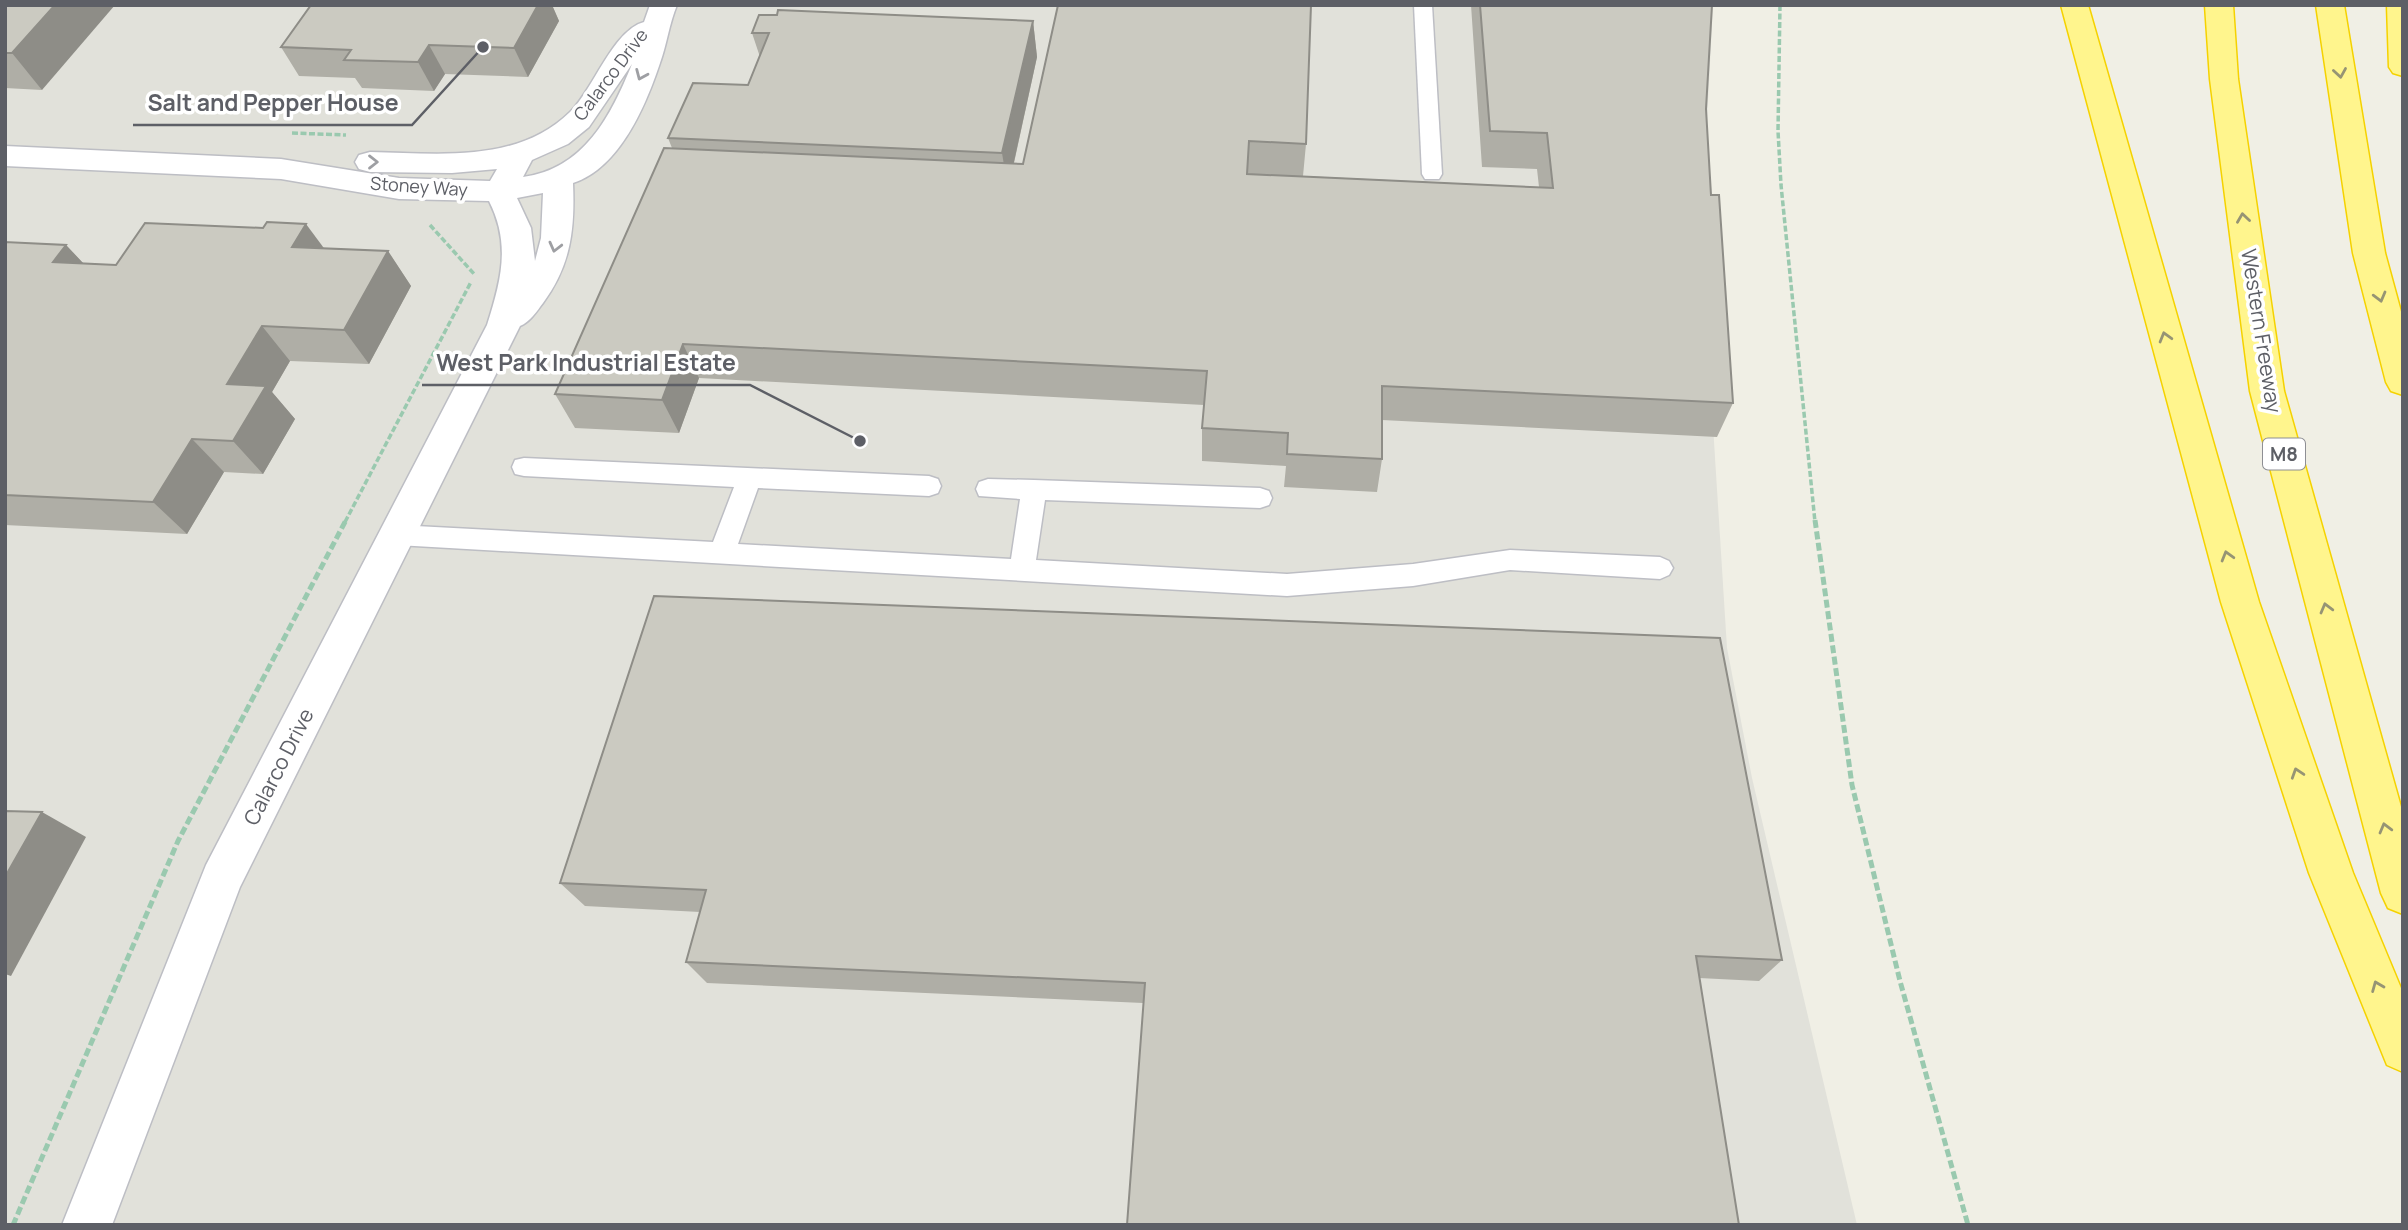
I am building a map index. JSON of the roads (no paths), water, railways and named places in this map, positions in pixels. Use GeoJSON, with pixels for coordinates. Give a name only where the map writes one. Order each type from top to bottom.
{"type":"FeatureCollection","features":[{"type":"Feature","properties":{"kind":"highway"},"geometry":{"type":"LineString","coordinates":[[2074,5],[2240,602],[2331,873],[2403,1049]]}},
{"type":"Feature","properties":{"kind":"highway","name":"Western Freeway"},"geometry":{"type":"LineString","coordinates":[[2219,5],[2224,79],[2267,391],[2403,894]]}},
{"type":"Feature","properties":{"kind":"highway"},"geometry":{"type":"LineString","coordinates":[[2330,5],[2369,253],[2403,382]]}},
{"type":"Feature","properties":{"kind":"highway"},"geometry":{"type":"LineString","coordinates":[[2401,5],[2403,67]]}},
{"type":"Feature","properties":{"kind":"street","name":"Calarco Drive"},"geometry":{"type":"LineString","coordinates":[[520,155],[540,148],[578,122],[620,60],[662,8]]}},
{"type":"Feature","properties":{"kind":"street","name":"Calarco Drive"},"geometry":{"type":"LineString","coordinates":[[503,325],[526,303],[543,281],[558,247],[558,180],[596,155],[615,128],[650,54],[662,8]]}},
{"type":"Feature","properties":{"kind":"street","name":"Stoney Way"},"geometry":{"type":"LineString","coordinates":[[5,156],[281,169],[342,162],[470,162],[520,155]]}},
{"type":"Feature","properties":{"kind":"street"},"geometry":{"type":"LineString","coordinates":[[499,192],[520,155],[558,180]]}},
{"type":"Feature","properties":{"kind":"street","name":"Stoney Way"},"geometry":{"type":"LineString","coordinates":[[281,169],[322,178],[438,190],[499,192],[558,180]]}},
{"type":"Feature","properties":{"kind":"street","name":"Calarco Drive"},"geometry":{"type":"LineString","coordinates":[[87,1225],[222,880],[503,325],[522,253],[518,229],[499,192]]}},
{"type":"Feature","properties":{"kind":"lane"},"geometry":{"type":"LineString","coordinates":[[1423,5],[1432,174]]}},
{"type":"Feature","properties":{"kind":"lane"},"geometry":{"type":"LineString","coordinates":[[524,467],[929,486]]}},
{"type":"Feature","properties":{"kind":"lane"},"geometry":{"type":"LineString","coordinates":[[722,553],[749,478]]}},
{"type":"Feature","properties":{"kind":"lane"},"geometry":{"type":"LineString","coordinates":[[988,489],[1260,498]]}},
{"type":"Feature","properties":{"kind":"lane"},"geometry":{"type":"LineString","coordinates":[[1022,570],[1034,490]]}},
{"type":"Feature","properties":{"kind":"lane"},"geometry":{"type":"LineString","coordinates":[[397,535],[1287,585],[1413,575],[1510,560],[1660,568]]}},
{"type":"Feature","properties":{"kind":"place","name":"Salt and Pepper House"},"geometry":{"type":"Point","coordinates":[483,47]}},
{"type":"Feature","properties":{"kind":"place","name":"West Park Industrial Estate"},"geometry":{"type":"Point","coordinates":[860,441]}}]}
